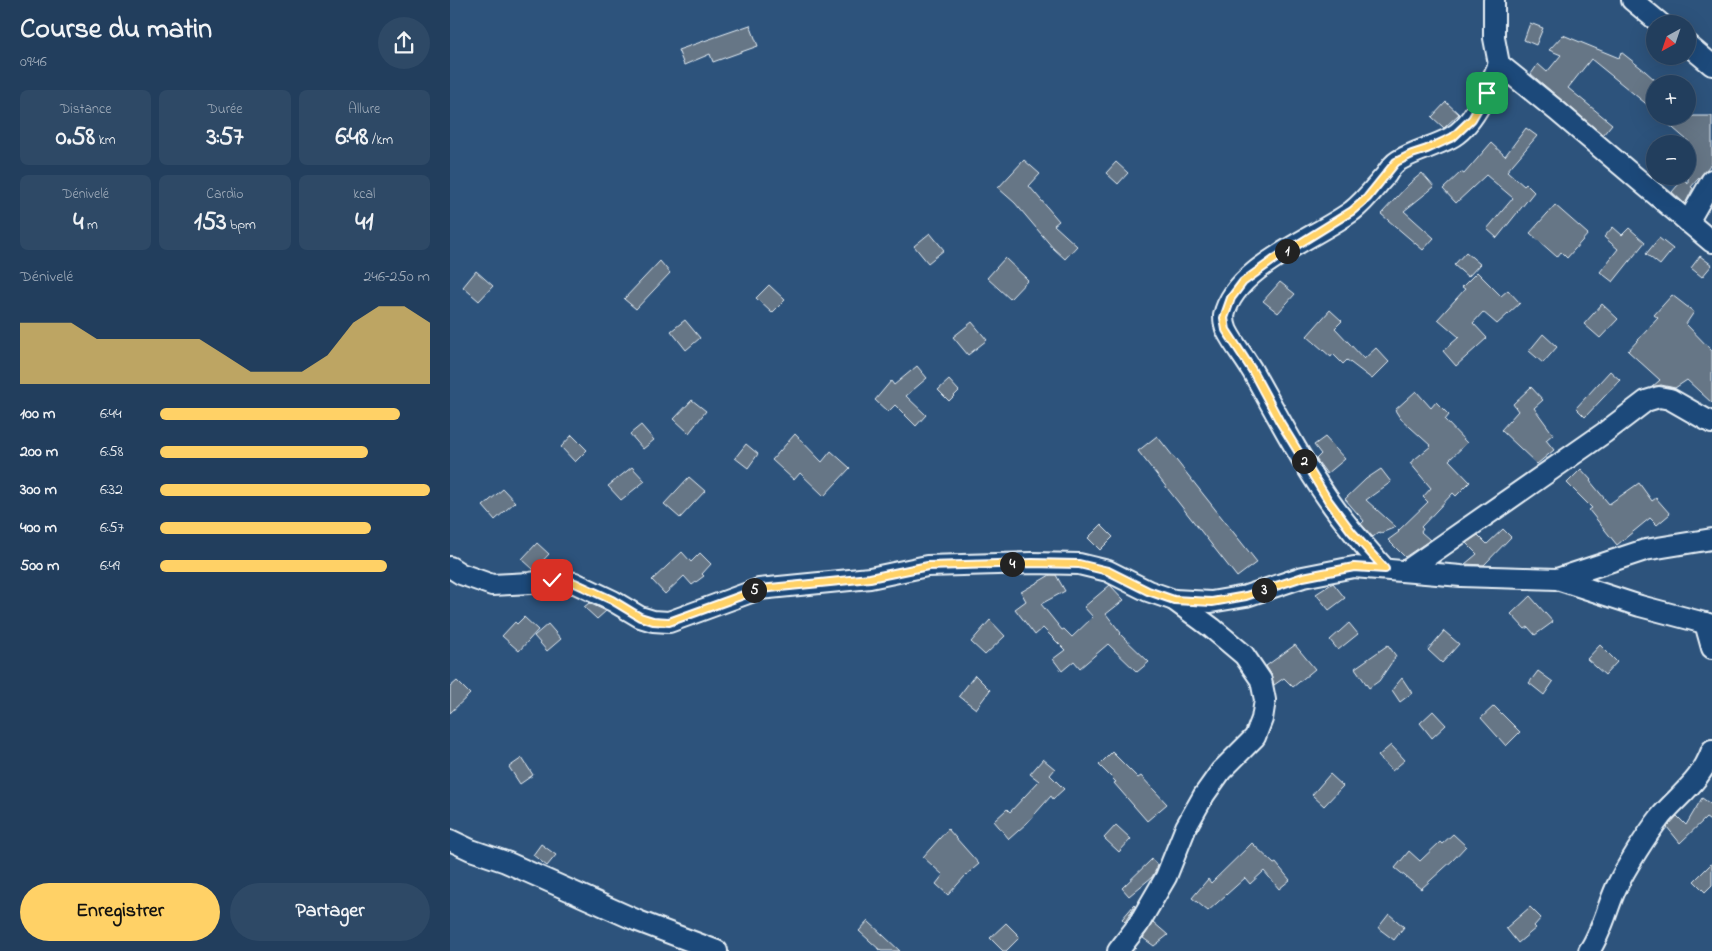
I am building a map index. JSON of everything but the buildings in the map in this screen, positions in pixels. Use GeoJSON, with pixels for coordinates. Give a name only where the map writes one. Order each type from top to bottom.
{"type":"FeatureCollection","features":[{"type":"Feature","properties":{"kind":"street"},"geometry":{"type":"LineString","coordinates":[[1385,569],[1351,531],[1328,500],[1280,422],[1252,370],[1226,330],[1224,318],[1231,298],[1243,282],[1276,258],[1352,211],[1367,198],[1396,162],[1453,137],[1472,119],[1487,93],[1499,64],[1494,30],[1494,0]]}},
{"type":"Feature","properties":{"kind":"street"},"geometry":{"type":"LineString","coordinates":[[1632,0],[1650,15]]}},
{"type":"Feature","properties":{"kind":"street"},"geometry":{"type":"LineString","coordinates":[[1696,52],[1712,65]]}},
{"type":"Feature","properties":{"kind":"street"},"geometry":{"type":"LineString","coordinates":[[1499,64],[1557,110],[1712,242]]}},
{"type":"Feature","properties":{"kind":"street"},"geometry":{"type":"LineString","coordinates":[[1688,222],[1712,180]]}},
{"type":"Feature","properties":{"kind":"street"},"geometry":{"type":"LineString","coordinates":[[1406,571],[1604,433],[1646,401],[1660,397],[1670,399],[1712,423]]}},
{"type":"Feature","properties":{"kind":"street"},"geometry":{"type":"LineString","coordinates":[[1557,579],[1645,550],[1712,539]]}},
{"type":"Feature","properties":{"kind":"street"},"geometry":{"type":"LineString","coordinates":[[450,567],[461,574],[492,585],[552,580],[575,583],[612,600],[640,617],[661,622],[669,622],[760,589],[870,578],[928,566],[1032,563],[1079,564],[1108,571],[1148,591],[1174,600],[1212,602],[1246,596],[1303,577],[1354,567],[1460,576],[1557,579],[1640,606],[1709,624],[1712,648]]}},
{"type":"Feature","properties":{"kind":"street"},"geometry":{"type":"LineString","coordinates":[[1118,951],[1138,925],[1166,877],[1186,827],[1204,795],[1221,771],[1256,737],[1265,700],[1261,680],[1244,655],[1174,600]]}},
{"type":"Feature","properties":{"kind":"street"},"geometry":{"type":"LineString","coordinates":[[1589,951],[1595,942],[1617,887],[1630,864],[1660,818],[1694,783],[1708,761],[1712,750]]}},
{"type":"Feature","properties":{"kind":"street"},"geometry":{"type":"LineString","coordinates":[[450,840],[471,850],[506,862],[638,921],[717,951]]}},
{"type":"Feature","properties":{"kind":"route"},"geometry":{"type":"LineString","coordinates":[[552,580],[575,583],[612,600],[640,617],[653,621],[669,622],[725,600],[760,589],[870,578],[928,566],[1032,563],[1079,564],[1108,571],[1148,591],[1174,600],[1212,602],[1246,596],[1303,577],[1354,567],[1385,569],[1351,531],[1328,500],[1280,422],[1240,350],[1226,330],[1224,318],[1231,298],[1243,282],[1276,258],[1352,211],[1367,198],[1396,162],[1453,137],[1472,119],[1487,93]]}}]}
